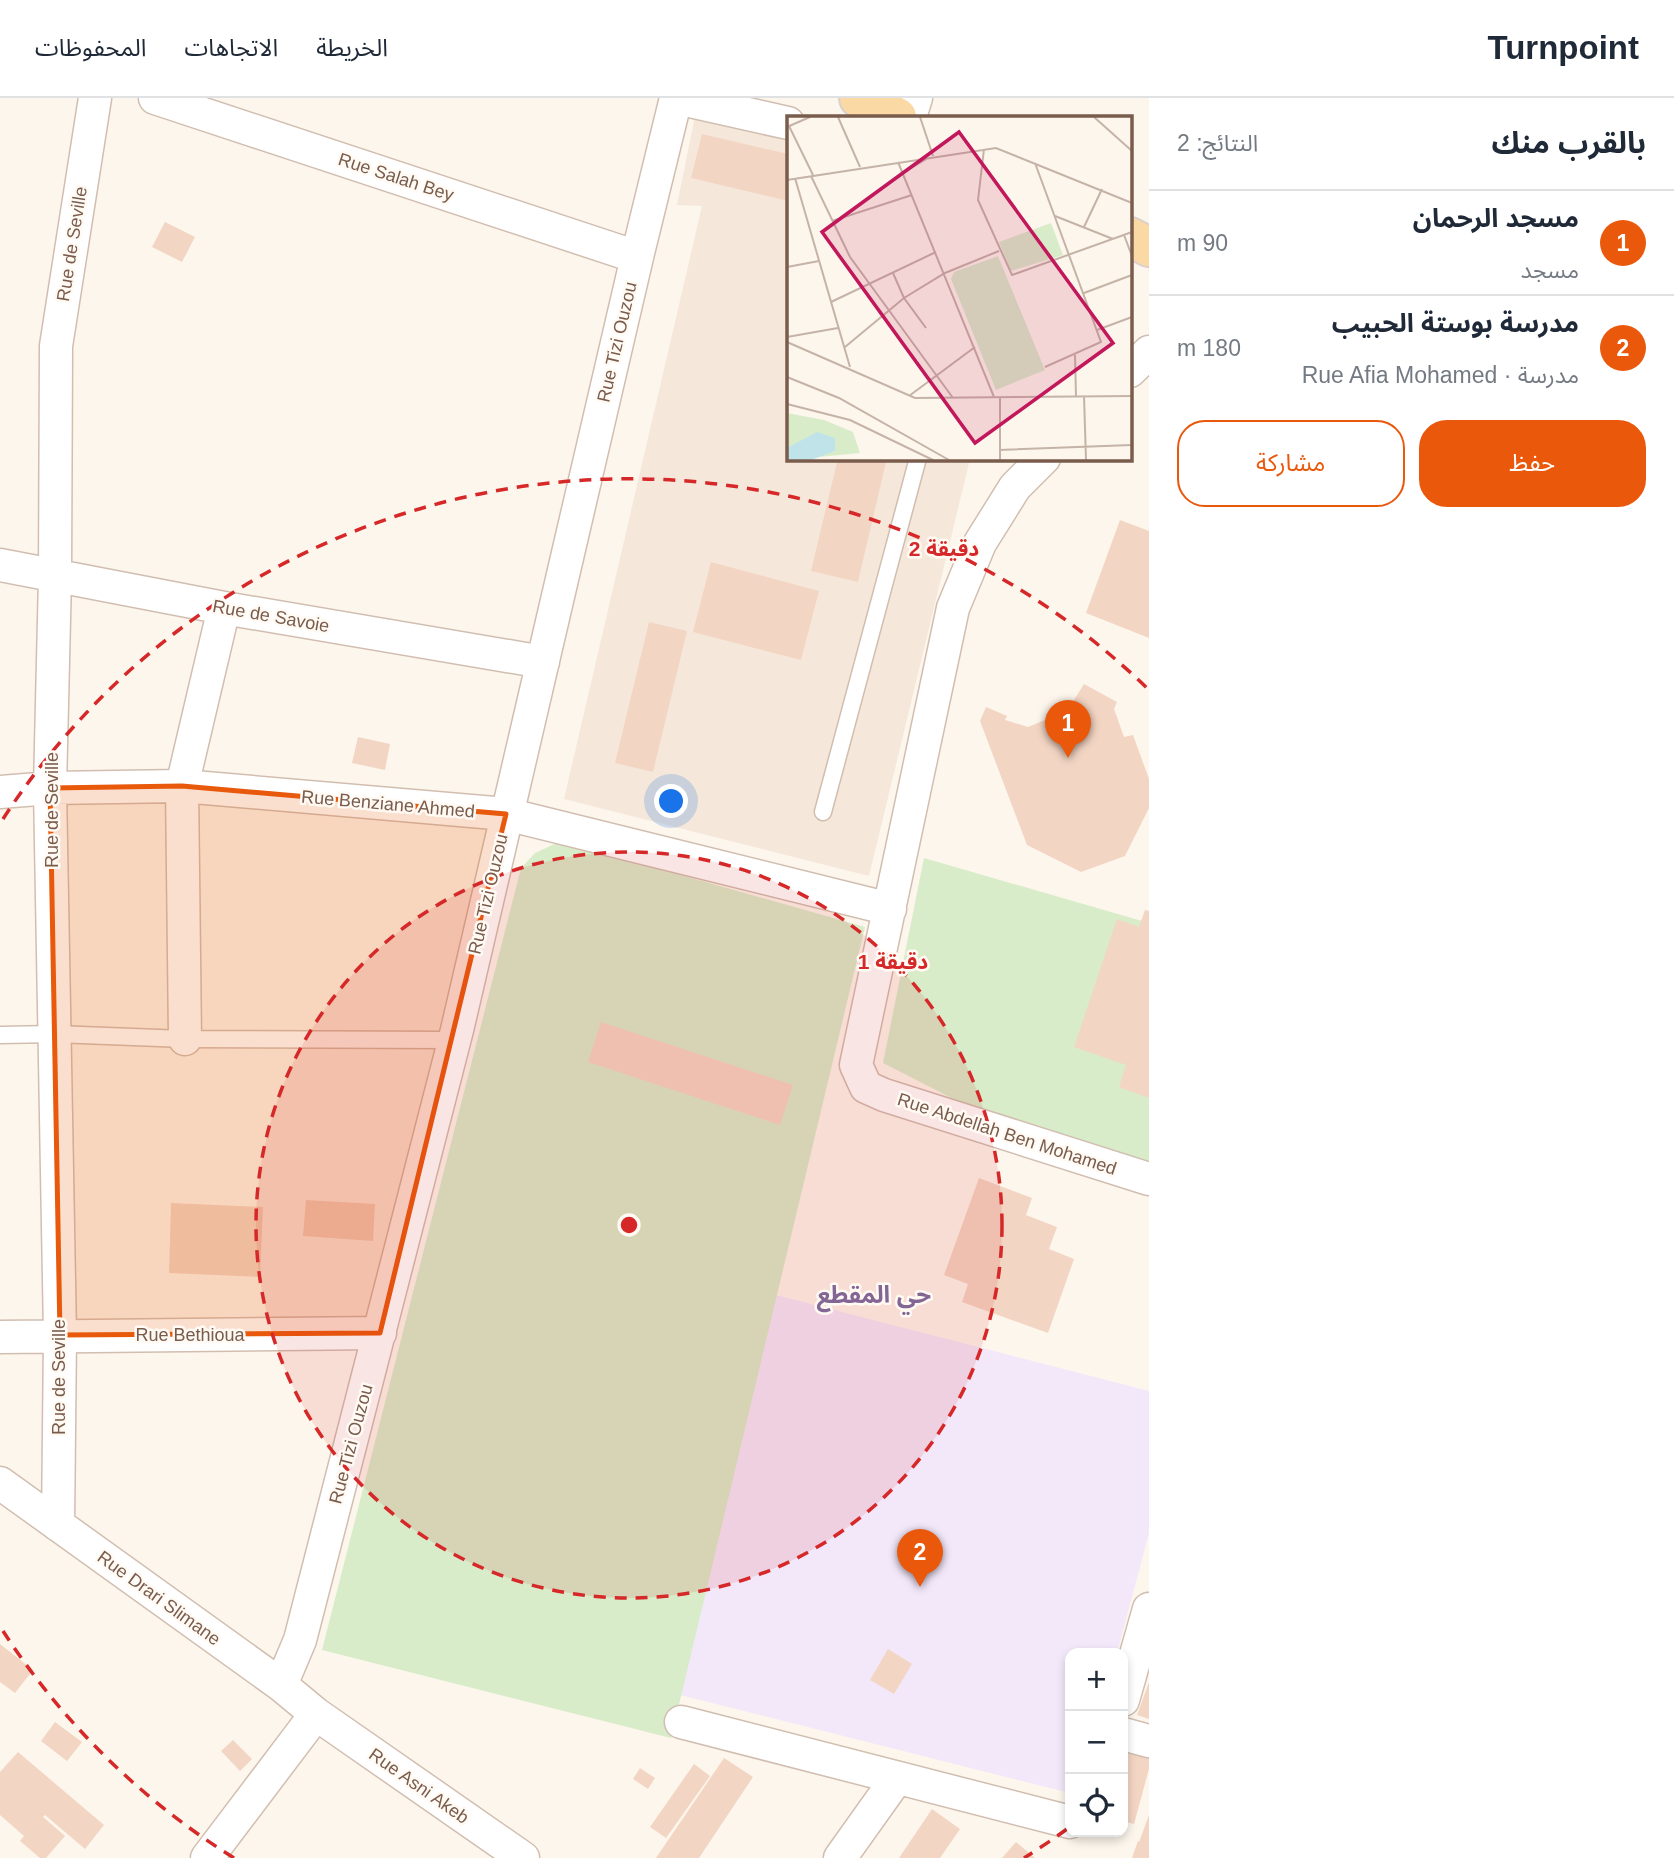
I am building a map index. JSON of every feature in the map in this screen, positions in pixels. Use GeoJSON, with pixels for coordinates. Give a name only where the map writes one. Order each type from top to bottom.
{"type":"FeatureCollection","features":[{"type":"Feature","properties":{"kind":"main road"},"geometry":{"type":"LineString","coordinates":[[1132,238],[1149,247]]}},
{"type":"Feature","properties":{"kind":"street","name":"Rue de Seville"},"geometry":{"type":"LineString","coordinates":[[58,1525],[60,1335],[50,788],[55,577],[56,346],[95,98]]}},
{"type":"Feature","properties":{"kind":"street","name":"Rue Salah Bey"},"geometry":{"type":"LineString","coordinates":[[155,98],[637,257]]}},
{"type":"Feature","properties":{"kind":"street","name":"Rue Tizi Ouzou"},"geometry":{"type":"LineString","coordinates":[[281,1685],[300,1640],[454,1040],[676,98]]}},
{"type":"Feature","properties":{"kind":"street"},"geometry":{"type":"LineString","coordinates":[[676,98],[787,123]]}},
{"type":"Feature","properties":{"kind":"street"},"geometry":{"type":"LineString","coordinates":[[1132,369],[1149,352]]}},
{"type":"Feature","properties":{"kind":"street"},"geometry":{"type":"LineString","coordinates":[[890,909],[953,608],[981,543],[1015,487],[1042,460]]}},
{"type":"Feature","properties":{"kind":"street","name":"Rue de Savoie"},"geometry":{"type":"LineString","coordinates":[[0,565],[225,608],[543,662]]}},
{"type":"Feature","properties":{"kind":"street"},"geometry":{"type":"LineString","coordinates":[[185,1039],[182,786],[225,608]]}},
{"type":"Feature","properties":{"kind":"street","name":"Rue Benziane Ahmed"},"geometry":{"type":"LineString","coordinates":[[0,792],[50,788],[182,786],[506,814],[890,909]]}},
{"type":"Feature","properties":{"kind":"street","name":"Rue Abdellah Ben Mohamed"},"geometry":{"type":"LineString","coordinates":[[890,909],[856,1065],[866,1087],[884,1096],[1149,1179]]}},
{"type":"Feature","properties":{"kind":"street","name":"Rue Bethioua"},"geometry":{"type":"LineString","coordinates":[[0,1337],[380,1333]]}},
{"type":"Feature","properties":{"kind":"street","name":"Rue Drari Slimane"},"geometry":{"type":"LineString","coordinates":[[0,1483],[281,1685],[316,1714]]}},
{"type":"Feature","properties":{"kind":"street"},"geometry":{"type":"LineString","coordinates":[[1128,1682],[1149,1609]]}},
{"type":"Feature","properties":{"kind":"street"},"geometry":{"type":"LineString","coordinates":[[207,1858],[316,1714]]}},
{"type":"Feature","properties":{"kind":"street","name":"Rue Asni Akeb"},"geometry":{"type":"LineString","coordinates":[[316,1714],[523,1858]]}},
{"type":"Feature","properties":{"kind":"street"},"geometry":{"type":"LineString","coordinates":[[681,1722],[1065,1821]]}},
{"type":"Feature","properties":{"kind":"street"},"geometry":{"type":"LineString","coordinates":[[1128,1735],[1149,1741]]}},
{"type":"Feature","properties":{"kind":"street"},"geometry":{"type":"LineString","coordinates":[[840,1858],[897,1778]]}},
{"type":"Feature","properties":{"kind":"lane"},"geometry":{"type":"LineString","coordinates":[[823,812],[917,460]]}},
{"type":"Feature","properties":{"kind":"lane"},"geometry":{"type":"LineString","coordinates":[[0,1035],[454,1040]]}},
{"type":"Feature","properties":{"kind":"highlighted area"},"geometry":{"type":"Polygon","coordinates":[[[182,786],[506,814],[380,1333],[60,1335],[50,788],[182,786]]]}},
{"type":"Feature","properties":{"kind":"shaded area"},"geometry":{"type":"Polygon","coordinates":[[[695,116],[787,138],[787,460],[970,460],[869,876],[564,799],[702,206],[677,205],[695,116]]]}},
{"type":"Feature","properties":{"kind":"shaded area"},"geometry":{"type":"Polygon","coordinates":[[[776,1295],[1149,1391],[1149,1533],[1118,1648],[1065,1648],[1065,1792],[680,1695],[776,1295]]]}},
{"type":"Feature","properties":{"kind":"green space"},"geometry":{"type":"Polygon","coordinates":[[[561,841],[865,927],[671,1738],[322,1650],[521,868],[535,853],[561,841]]]}},
{"type":"Feature","properties":{"kind":"green space"},"geometry":{"type":"Polygon","coordinates":[[[924,858],[1149,923],[1149,1161],[977,1111],[883,1063],[924,858]]]}},
{"type":"Feature","properties":{"kind":"building"},"geometry":{"type":"Polygon","coordinates":[[[702,134],[787,154],[787,201],[691,178],[702,134]]]}},
{"type":"Feature","properties":{"kind":"building"},"geometry":{"type":"Polygon","coordinates":[[[165,222],[195,237],[182,262],[152,247],[165,222]]]}},
{"type":"Feature","properties":{"kind":"building"},"geometry":{"type":"Polygon","coordinates":[[[838,460],[887,460],[858,582],[811,571],[838,460]]]}},
{"type":"Feature","properties":{"kind":"building"},"geometry":{"type":"Polygon","coordinates":[[[1120,520],[1149,531],[1149,638],[1086,613],[1120,520]]]}},
{"type":"Feature","properties":{"kind":"building"},"geometry":{"type":"Polygon","coordinates":[[[711,562],[819,591],[801,660],[693,632],[711,562]]]}},
{"type":"Feature","properties":{"kind":"building"},"geometry":{"type":"Polygon","coordinates":[[[649,622],[687,631],[653,772],[615,763],[649,622]]]}},
{"type":"Feature","properties":{"kind":"building"},"geometry":{"type":"Polygon","coordinates":[[[1084,684],[1117,702],[1114,709],[1124,737],[1133,735],[1149,779],[1149,808],[1125,856],[1081,872],[1027,845],[980,721],[986,707],[1007,716],[1005,720],[1028,727],[1067,711],[1084,684]]]}},
{"type":"Feature","properties":{"kind":"building"},"geometry":{"type":"Polygon","coordinates":[[[358,737],[390,744],[385,770],[352,763],[358,737]]]}},
{"type":"Feature","properties":{"kind":"building"},"geometry":{"type":"Polygon","coordinates":[[[1145,910],[1149,911],[1149,1098],[1119,1087],[1126,1065],[1074,1047],[1117,919],[1139,927],[1145,910]]]}},
{"type":"Feature","properties":{"kind":"building"},"geometry":{"type":"Polygon","coordinates":[[[601,1022],[793,1085],[780,1125],[588,1062],[601,1022]]]}},
{"type":"Feature","properties":{"kind":"building"},"geometry":{"type":"Polygon","coordinates":[[[979,1178],[1032,1198],[1026,1215],[1057,1227],[1049,1249],[1074,1259],[1048,1333],[962,1302],[968,1284],[944,1275],[979,1178]]]}},
{"type":"Feature","properties":{"kind":"building"},"geometry":{"type":"Polygon","coordinates":[[[306,1200],[375,1204],[373,1241],[303,1236],[306,1200]]]}},
{"type":"Feature","properties":{"kind":"building"},"geometry":{"type":"Polygon","coordinates":[[[171,1203],[263,1207],[260,1277],[169,1273],[171,1203]]]}},
{"type":"Feature","properties":{"kind":"building"},"geometry":{"type":"Polygon","coordinates":[[[0,1644],[33,1670],[15,1693],[0,1682],[0,1644]]]}},
{"type":"Feature","properties":{"kind":"building"},"geometry":{"type":"Polygon","coordinates":[[[888,1649],[912,1664],[894,1694],[870,1680],[888,1649]]]}},
{"type":"Feature","properties":{"kind":"building"},"geometry":{"type":"Polygon","coordinates":[[[1149,1682],[1149,1719],[1137,1715],[1149,1682]]]}},
{"type":"Feature","properties":{"kind":"building"},"geometry":{"type":"Polygon","coordinates":[[[55,1722],[82,1742],[67,1761],[41,1741],[55,1722]]]}},
{"type":"Feature","properties":{"kind":"building"},"geometry":{"type":"Polygon","coordinates":[[[233,1740],[252,1759],[240,1771],[221,1751],[233,1740]]]}},
{"type":"Feature","properties":{"kind":"building"},"geometry":{"type":"Polygon","coordinates":[[[1128,1750],[1149,1756],[1149,1769],[1134,1824],[1128,1822],[1128,1750]]]}},
{"type":"Feature","properties":{"kind":"building"},"geometry":{"type":"Polygon","coordinates":[[[18,1752],[104,1825],[85,1849],[45,1815],[43,1817],[65,1836],[46,1858],[40,1858],[20,1841],[24,1836],[0,1815],[0,1772],[18,1752]]]}},
{"type":"Feature","properties":{"kind":"building"},"geometry":{"type":"Polygon","coordinates":[[[724,1758],[753,1777],[699,1858],[656,1858],[724,1758]]]}},
{"type":"Feature","properties":{"kind":"building"},"geometry":{"type":"Polygon","coordinates":[[[694,1764],[710,1776],[666,1838],[650,1827],[694,1764]]]}},
{"type":"Feature","properties":{"kind":"building"},"geometry":{"type":"Polygon","coordinates":[[[640,1768],[655,1778],[648,1789],[633,1779],[640,1768]]]}},
{"type":"Feature","properties":{"kind":"building"},"geometry":{"type":"Polygon","coordinates":[[[932,1809],[960,1829],[940,1858],[899,1858],[932,1809]]]}},
{"type":"Feature","properties":{"kind":"building"},"geometry":{"type":"Polygon","coordinates":[[[1149,1815],[1149,1858],[1132,1858],[1138,1841],[1149,1815]]]}},
{"type":"Feature","properties":{"kind":"building"},"geometry":{"type":"Polygon","coordinates":[[[1016,1842],[1035,1858],[1002,1858],[1016,1842]]]}},
{"type":"Feature","properties":{"kind":"place","name":"مسجد الرحمان"},"geometry":{"type":"Point","coordinates":[1068,758]}},
{"type":"Feature","properties":{"kind":"place","name":"مدرسة بوستة الحبيب"},"geometry":{"type":"Point","coordinates":[920,1587]}},
{"type":"Feature","properties":{"kind":"district","name":"حي المقطع"},"geometry":{"type":"Point","coordinates":[874,1295]}}]}
